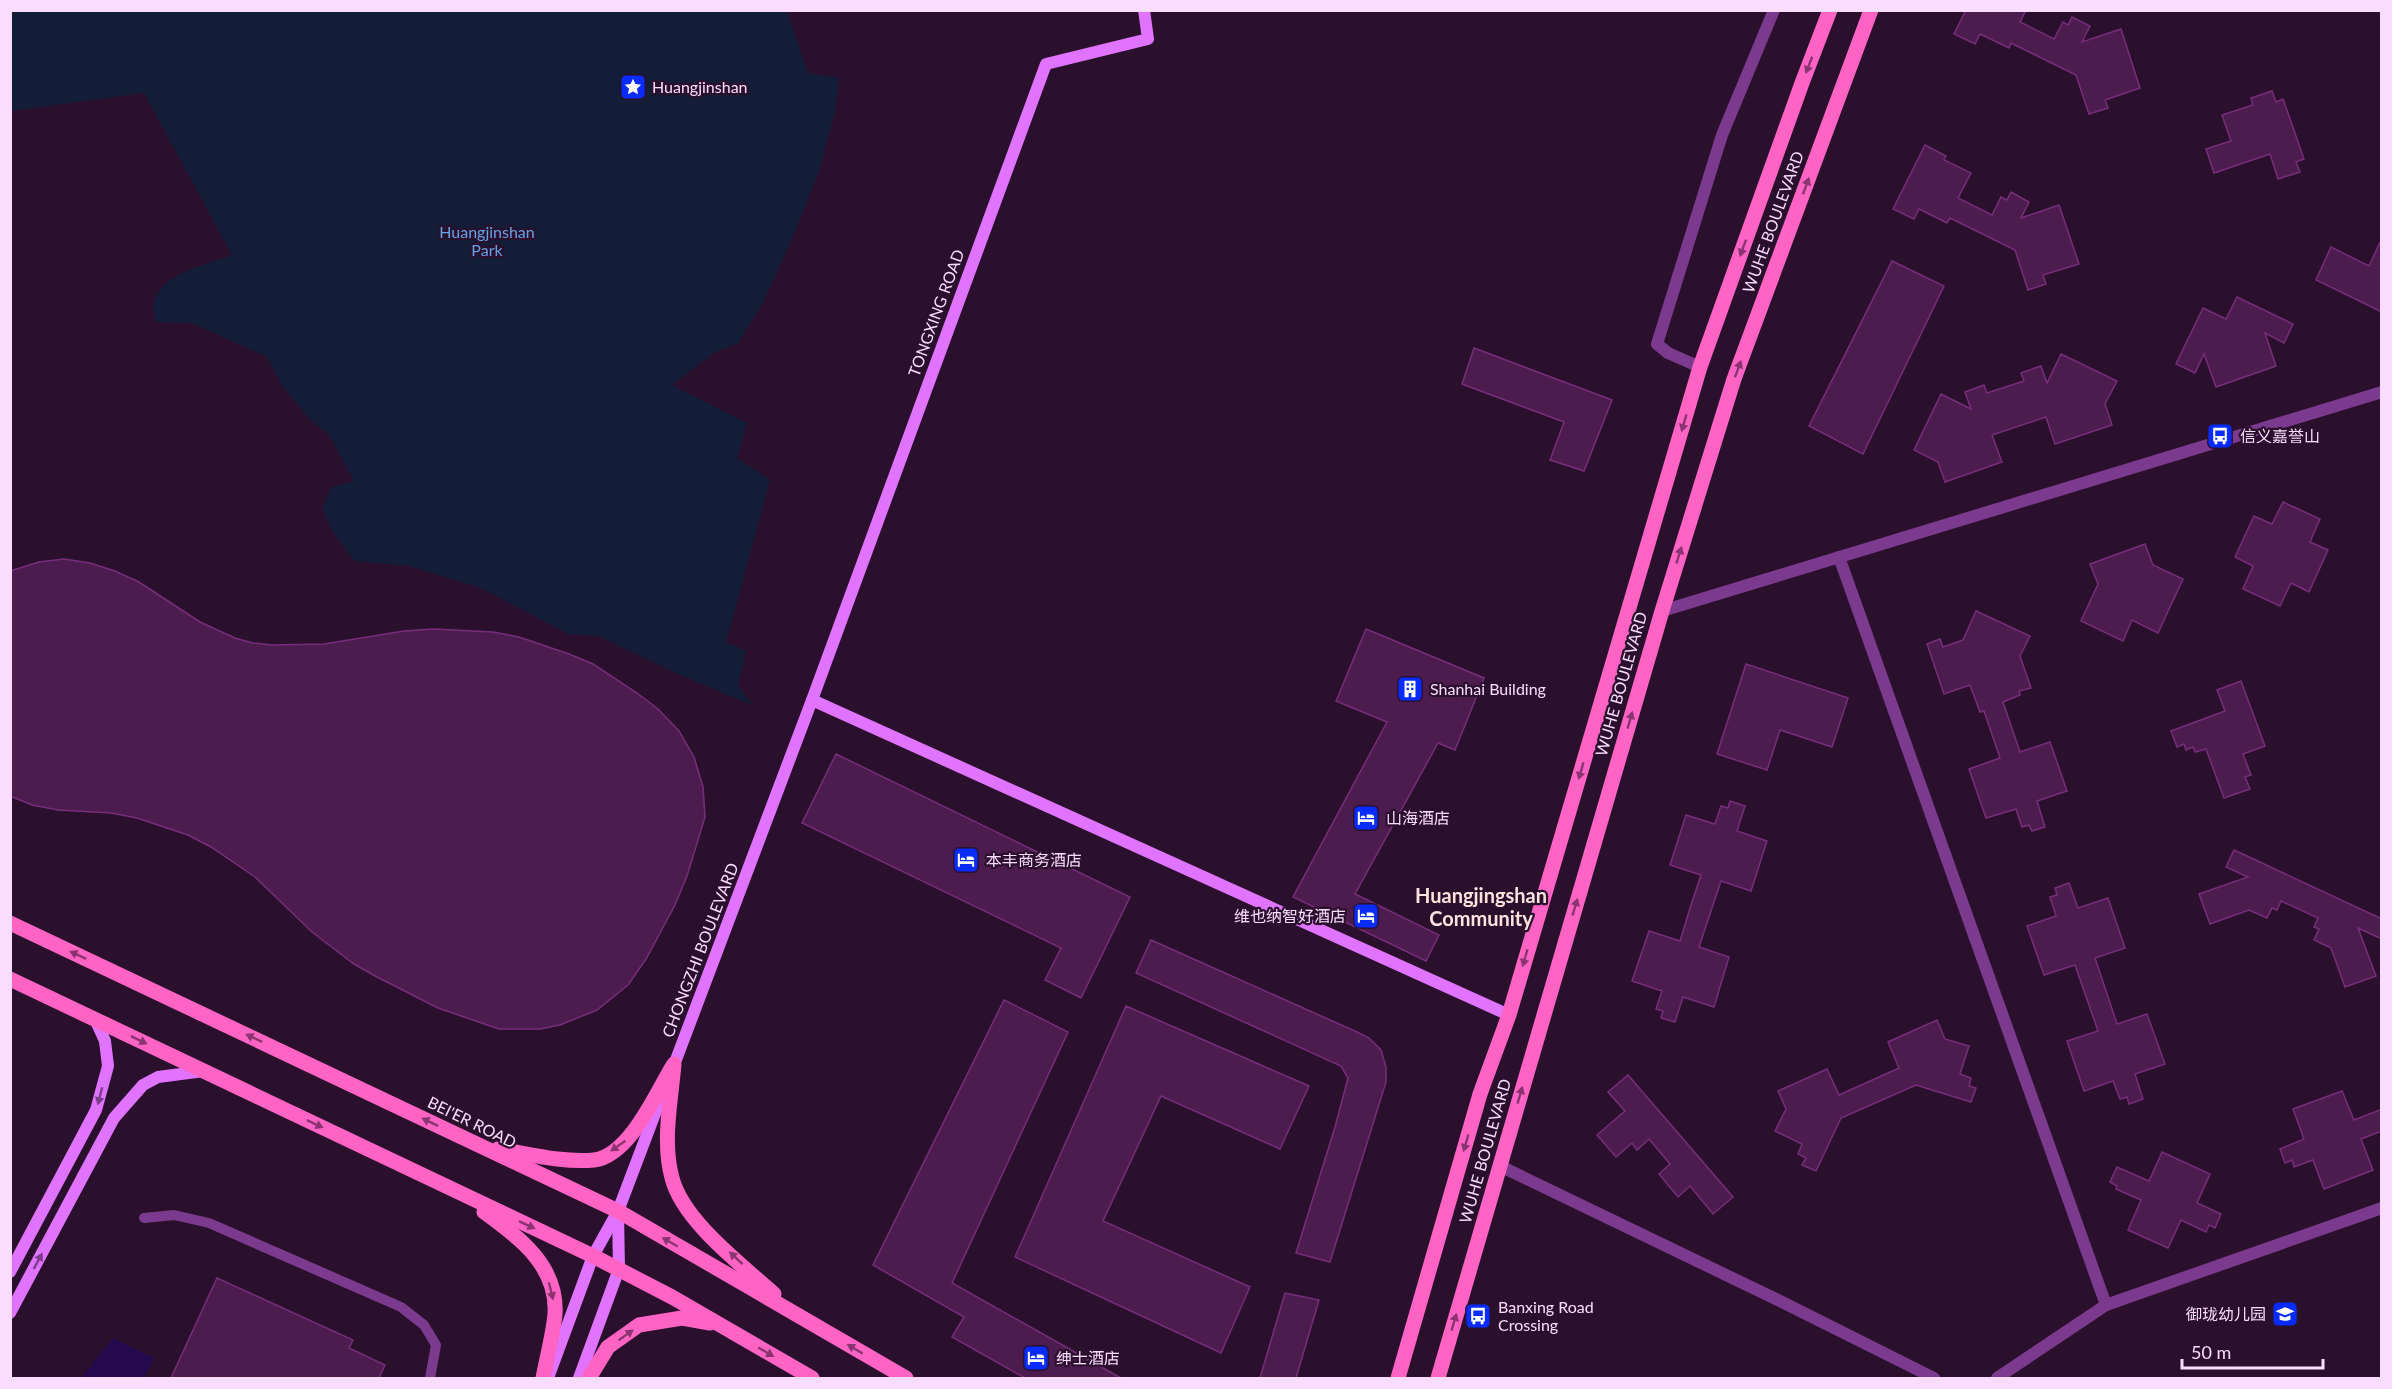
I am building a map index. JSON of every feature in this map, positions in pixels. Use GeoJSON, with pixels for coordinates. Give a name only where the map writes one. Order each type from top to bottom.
{"type":"FeatureCollection","features":[{"type":"Feature","properties":{"kind":"main road","name":"WUHE BOULEVARD"},"geometry":{"type":"LineString","coordinates":[[1398,1378],[1480,1094],[1509,1015],[1700,367],[1830,10]]}},
{"type":"Feature","properties":{"kind":"main road","name":"WUHE BOULEVARD"},"geometry":{"type":"LineString","coordinates":[[1438,1378],[1662,611],[1734,379],[1871,10]]}},
{"type":"Feature","properties":{"kind":"main road","name":"BEI'ER ROAD"},"geometry":{"type":"LineString","coordinates":[[10,923],[618,1211],[906,1378]]}},
{"type":"Feature","properties":{"kind":"main road"},"geometry":{"type":"LineString","coordinates":[[10,978],[593,1256],[672,1297],[812,1378]]}},
{"type":"Feature","properties":{"kind":"main road"},"geometry":{"type":"LineString","coordinates":[[483,1147],[571,1160],[597,1160],[624,1144],[637,1128],[674,1064]]}},
{"type":"Feature","properties":{"kind":"main road"},"geometry":{"type":"LineString","coordinates":[[674,1064],[668,1146],[672,1179],[687,1210],[701,1226],[794,1312]]}},
{"type":"Feature","properties":{"kind":"main road"},"geometry":{"type":"LineString","coordinates":[[455,1190],[517,1236],[539,1259],[553,1289],[555,1313],[543,1378]]}},
{"type":"Feature","properties":{"kind":"main road"},"geometry":{"type":"LineString","coordinates":[[589,1378],[608,1347],[639,1325],[682,1318],[721,1325]]}},
{"type":"Feature","properties":{"kind":"street","name":"TONGXING ROAD"},"geometry":{"type":"LineString","coordinates":[[812,700],[1046,64],[1148,39],[1144,10]]}},
{"type":"Feature","properties":{"kind":"street"},"geometry":{"type":"LineString","coordinates":[[1700,367],[1668,353],[1657,344],[1722,135],[1773,10]]}},
{"type":"Feature","properties":{"kind":"street"},"geometry":{"type":"LineString","coordinates":[[1662,611],[2382,392]]}},
{"type":"Feature","properties":{"kind":"street"},"geometry":{"type":"LineString","coordinates":[[1839,557],[2106,1305]]}},
{"type":"Feature","properties":{"kind":"street"},"geometry":{"type":"LineString","coordinates":[[812,700],[1509,1015]]}},
{"type":"Feature","properties":{"kind":"street","name":"CHONGZHI BOULEVARD"},"geometry":{"type":"LineString","coordinates":[[548,1378],[593,1256],[618,1211],[812,700]]}},
{"type":"Feature","properties":{"kind":"street"},"geometry":{"type":"LineString","coordinates":[[10,1272],[96,1110],[108,1066],[105,1041],[95,1019]]}},
{"type":"Feature","properties":{"kind":"street"},"geometry":{"type":"LineString","coordinates":[[10,1313],[114,1118],[143,1085],[158,1077],[204,1071]]}},
{"type":"Feature","properties":{"kind":"street"},"geometry":{"type":"LineString","coordinates":[[1500,1166],[1934,1378]]}},
{"type":"Feature","properties":{"kind":"street"},"geometry":{"type":"LineString","coordinates":[[1997,1378],[2015,1373],[2106,1305],[2382,1208]]}},
{"type":"Feature","properties":{"kind":"street","name":"CHONGZHI BOULEVARD"},"geometry":{"type":"LineString","coordinates":[[579,1378],[619,1269],[618,1211]]}},
{"type":"Feature","properties":{"kind":"lane"},"geometry":{"type":"LineString","coordinates":[[144,1218],[174,1215],[209,1223],[401,1307],[424,1325],[436,1345],[430,1378]]}},
{"type":"Feature","properties":{"kind":"green space","name":"Huangjinshan Park"},"geometry":{"type":"Polygon","coordinates":[[[10,11],[787,11],[808,73],[839,78],[835,113],[818,174],[793,237],[762,304],[738,343],[714,353],[672,385],[747,423],[737,458],[770,480],[726,642],[746,651],[738,686],[754,706],[678,674],[598,636],[568,634],[481,588],[409,566],[354,561],[333,532],[322,508],[332,487],[354,481],[329,435],[309,419],[281,384],[267,357],[192,323],[156,322],[154,303],[165,284],[186,271],[232,255],[144,93],[11,111],[10,11]]]}},
{"type":"Feature","properties":{"kind":"shaded area"},"geometry":{"type":"Polygon","coordinates":[[[113,1338],[154,1358],[144,1378],[81,1378],[113,1338]]]}},
{"type":"Feature","properties":{"kind":"building"},"geometry":{"type":"Polygon","coordinates":[[[1966,10],[2026,10],[2020,22],[2054,39],[2063,22],[2068,25],[2072,17],[2090,26],[2082,42],[2121,29],[2140,88],[2105,100],[2108,108],[2089,114],[2076,75],[2011,43],[2009,48],[1980,34],[1975,44],[1954,34],[1966,10]]]}},
{"type":"Feature","properties":{"kind":"building"},"geometry":{"type":"Polygon","coordinates":[[[2272,91],[2276,102],[2283,99],[2304,159],[2296,162],[2300,172],[2278,179],[2270,154],[2214,173],[2206,149],[2231,141],[2222,115],[2253,105],[2251,98],[2272,91]]]}},
{"type":"Feature","properties":{"kind":"building"},"geometry":{"type":"Polygon","coordinates":[[[1925,145],[1946,156],[1944,160],[1971,173],[1958,198],[1992,215],[2001,197],[2007,200],[2011,192],[2029,202],[2021,218],[2059,205],[2079,264],[2043,275],[2046,284],[2028,290],[2015,250],[1950,218],[1947,223],[1919,209],[1914,219],[1893,209],[1925,145]]]}},
{"type":"Feature","properties":{"kind":"building"},"geometry":{"type":"Polygon","coordinates":[[[2382,238],[2382,312],[2316,280],[2331,247],[2369,266],[2382,238]]]}},
{"type":"Feature","properties":{"kind":"building"},"geometry":{"type":"Polygon","coordinates":[[[1892,261],[1944,286],[1863,454],[1809,426],[1892,261]]]}},
{"type":"Feature","properties":{"kind":"building"},"geometry":{"type":"Polygon","coordinates":[[[2237,297],[2293,324],[2284,343],[2265,333],[2276,366],[2216,387],[2204,354],[2195,373],[2176,364],[2203,308],[2226,319],[2237,297]]]}},
{"type":"Feature","properties":{"kind":"building"},"geometry":{"type":"Polygon","coordinates":[[[1474,348],[1612,400],[1584,471],[1550,460],[1564,422],[1462,384],[1474,348]]]}},
{"type":"Feature","properties":{"kind":"building"},"geometry":{"type":"Polygon","coordinates":[[[2061,354],[2117,381],[2105,404],[2112,425],[2055,444],[2046,417],[1992,435],[2002,462],[1945,482],[1938,462],[1914,450],[1941,394],[1971,409],[1965,392],[1984,385],[1987,393],[2024,381],[2021,373],[2041,366],[2047,383],[2061,354]]]}},
{"type":"Feature","properties":{"kind":"building"},"geometry":{"type":"Polygon","coordinates":[[[2283,502],[2320,519],[2310,542],[2328,550],[2309,592],[2291,583],[2280,606],[2243,589],[2253,566],[2235,557],[2254,516],[2272,524],[2283,502]]]}},
{"type":"Feature","properties":{"kind":"building"},"geometry":{"type":"Polygon","coordinates":[[[2145,544],[2153,565],[2183,579],[2158,633],[2132,620],[2123,641],[2081,621],[2098,584],[2090,564],[2145,544]]]}},
{"type":"Feature","properties":{"kind":"building"},"geometry":{"type":"Polygon","coordinates":[[[64,559],[90,563],[115,571],[139,582],[200,622],[235,638],[253,643],[324,644],[404,631],[434,629],[493,632],[519,637],[593,664],[637,693],[658,709],[679,731],[694,757],[703,787],[705,817],[687,876],[675,905],[646,959],[628,985],[597,1010],[560,1025],[540,1029],[499,1029],[438,1008],[354,964],[312,932],[255,877],[211,847],[188,835],[137,818],[111,813],[58,810],[32,805],[10,796],[10,571],[39,562],[64,559]]]}},
{"type":"Feature","properties":{"kind":"building"},"geometry":{"type":"Polygon","coordinates":[[[1976,611],[2030,636],[2020,656],[2031,688],[2019,691],[2020,695],[2003,702],[2020,752],[2050,742],[2067,791],[2037,801],[2045,827],[2032,831],[2029,825],[2022,827],[2016,809],[1986,818],[1969,769],[2000,758],[1984,711],[1980,712],[1970,685],[1944,694],[1927,644],[1940,639],[1943,647],[1963,640],[1976,611]]]}},
{"type":"Feature","properties":{"kind":"building"},"geometry":{"type":"Polygon","coordinates":[[[1366,629],[1484,678],[1455,750],[1438,743],[1355,894],[1439,935],[1426,961],[1293,897],[1387,722],[1336,701],[1366,629]]]}},
{"type":"Feature","properties":{"kind":"building"},"geometry":{"type":"Polygon","coordinates":[[[1746,664],[1848,698],[1832,747],[1780,730],[1767,770],[1717,754],[1746,664]]]}},
{"type":"Feature","properties":{"kind":"building"},"geometry":{"type":"Polygon","coordinates":[[[2241,681],[2265,746],[2243,754],[2251,775],[2245,777],[2250,789],[2224,798],[2206,749],[2195,752],[2193,747],[2186,750],[2184,744],[2177,747],[2171,731],[2225,711],[2217,690],[2241,681]]]}},
{"type":"Feature","properties":{"kind":"building","name":"本丰商务酒店"},"geometry":{"type":"Polygon","coordinates":[[[836,754],[1130,897],[1081,998],[1045,980],[1061,948],[802,823],[836,754]]]}},
{"type":"Feature","properties":{"kind":"building"},"geometry":{"type":"Polygon","coordinates":[[[1730,801],[1745,806],[1737,831],[1767,841],[1751,891],[1721,881],[1699,947],[1729,957],[1714,1007],[1683,997],[1675,1022],[1661,1018],[1663,1011],[1656,1009],[1662,991],[1632,981],[1649,931],[1680,941],[1701,875],[1670,865],[1686,815],[1715,824],[1721,806],[1728,808],[1730,801]]]}},
{"type":"Feature","properties":{"kind":"building"},"geometry":{"type":"Polygon","coordinates":[[[2234,850],[2382,919],[2382,939],[2358,928],[2376,976],[2345,987],[2331,948],[2314,940],[2319,929],[2314,927],[2318,918],[2281,901],[2277,910],[2272,908],[2267,918],[2249,910],[2210,924],[2199,894],[2248,877],[2226,867],[2234,850]]]}},
{"type":"Feature","properties":{"kind":"building"},"geometry":{"type":"Polygon","coordinates":[[[2069,883],[2078,908],[2108,898],[2125,948],[2095,958],[2117,1024],[2147,1014],[2165,1064],[2135,1074],[2143,1099],[2129,1104],[2127,1097],[2120,1099],[2113,1081],[2084,1091],[2067,1041],[2098,1031],[2075,965],[2044,975],[2027,926],[2056,916],[2050,897],[2057,895],[2055,888],[2069,883]]]}},
{"type":"Feature","properties":{"kind":"building"},"geometry":{"type":"Polygon","coordinates":[[[1151,940],[1357,1032],[1369,1038],[1381,1050],[1386,1067],[1386,1082],[1330,1262],[1296,1253],[1348,1078],[1341,1066],[1136,973],[1151,940]]]}},
{"type":"Feature","properties":{"kind":"building"},"geometry":{"type":"Polygon","coordinates":[[[1004,1000],[1068,1032],[952,1283],[1121,1378],[1025,1378],[952,1337],[964,1317],[873,1265],[1004,1000]]]}},
{"type":"Feature","properties":{"kind":"building"},"geometry":{"type":"Polygon","coordinates":[[[1126,1006],[1309,1086],[1280,1149],[1161,1096],[1103,1221],[1250,1287],[1221,1353],[1015,1257],[1126,1006]]]}},
{"type":"Feature","properties":{"kind":"building"},"geometry":{"type":"Polygon","coordinates":[[[1937,1020],[1945,1039],[1969,1046],[1960,1074],[1971,1078],[1969,1086],[1976,1088],[1971,1102],[1916,1085],[1841,1118],[1816,1171],[1802,1165],[1806,1158],[1798,1154],[1802,1144],[1775,1131],[1786,1109],[1778,1091],[1827,1069],[1839,1095],[1899,1068],[1888,1042],[1937,1020]]]}},
{"type":"Feature","properties":{"kind":"building"},"geometry":{"type":"Polygon","coordinates":[[[1628,1075],[1733,1197],[1713,1214],[1690,1186],[1678,1197],[1659,1174],[1670,1164],[1649,1139],[1637,1150],[1632,1143],[1616,1157],[1597,1135],[1625,1111],[1608,1092],[1628,1075]]]}},
{"type":"Feature","properties":{"kind":"building"},"geometry":{"type":"Polygon","coordinates":[[[2342,1091],[2354,1120],[2382,1109],[2382,1131],[2361,1139],[2373,1170],[2324,1189],[2313,1160],[2294,1167],[2292,1160],[2285,1163],[2280,1149],[2304,1139],[2293,1109],[2342,1091]]]}},
{"type":"Feature","properties":{"kind":"building"},"geometry":{"type":"Polygon","coordinates":[[[2162,1152],[2210,1174],[2197,1203],[2221,1214],[2215,1228],[2209,1225],[2206,1232],[2181,1220],[2168,1248],[2128,1230],[2141,1200],[2116,1189],[2117,1186],[2110,1182],[2117,1167],[2149,1181],[2162,1152]]]}},
{"type":"Feature","properties":{"kind":"building"},"geometry":{"type":"Polygon","coordinates":[[[217,1278],[353,1340],[349,1348],[385,1365],[379,1378],[171,1378],[217,1278]]]}},
{"type":"Feature","properties":{"kind":"building"},"geometry":{"type":"Polygon","coordinates":[[[1285,1293],[1319,1300],[1296,1378],[1260,1378],[1285,1293]]]}},
{"type":"Feature","properties":{"kind":"place","name":"Huangjinshan"},"geometry":{"type":"Point","coordinates":[633,87]}},
{"type":"Feature","properties":{"kind":"place","name":"信义嘉誉山"},"geometry":{"type":"Point","coordinates":[2220,436]}},
{"type":"Feature","properties":{"kind":"place","name":"Shanhai Building"},"geometry":{"type":"Point","coordinates":[1410,689]}},
{"type":"Feature","properties":{"kind":"place","name":"山海酒店"},"geometry":{"type":"Point","coordinates":[1366,818]}},
{"type":"Feature","properties":{"kind":"place","name":"本丰商务酒店"},"geometry":{"type":"Point","coordinates":[966,860]}},
{"type":"Feature","properties":{"kind":"place","name":"维也纳智好酒店"},"geometry":{"type":"Point","coordinates":[1366,916]}},
{"type":"Feature","properties":{"kind":"place","name":"御珑幼儿园"},"geometry":{"type":"Point","coordinates":[2285,1314]}},
{"type":"Feature","properties":{"kind":"place","name":"Banxing Road Crossing"},"geometry":{"type":"Point","coordinates":[1478,1316]}},
{"type":"Feature","properties":{"kind":"place","name":"绅士酒店"},"geometry":{"type":"Point","coordinates":[1036,1358]}},
{"type":"Feature","properties":{"kind":"district","name":"Huangjingshan Community"},"geometry":{"type":"Point","coordinates":[1481,908]}}]}
